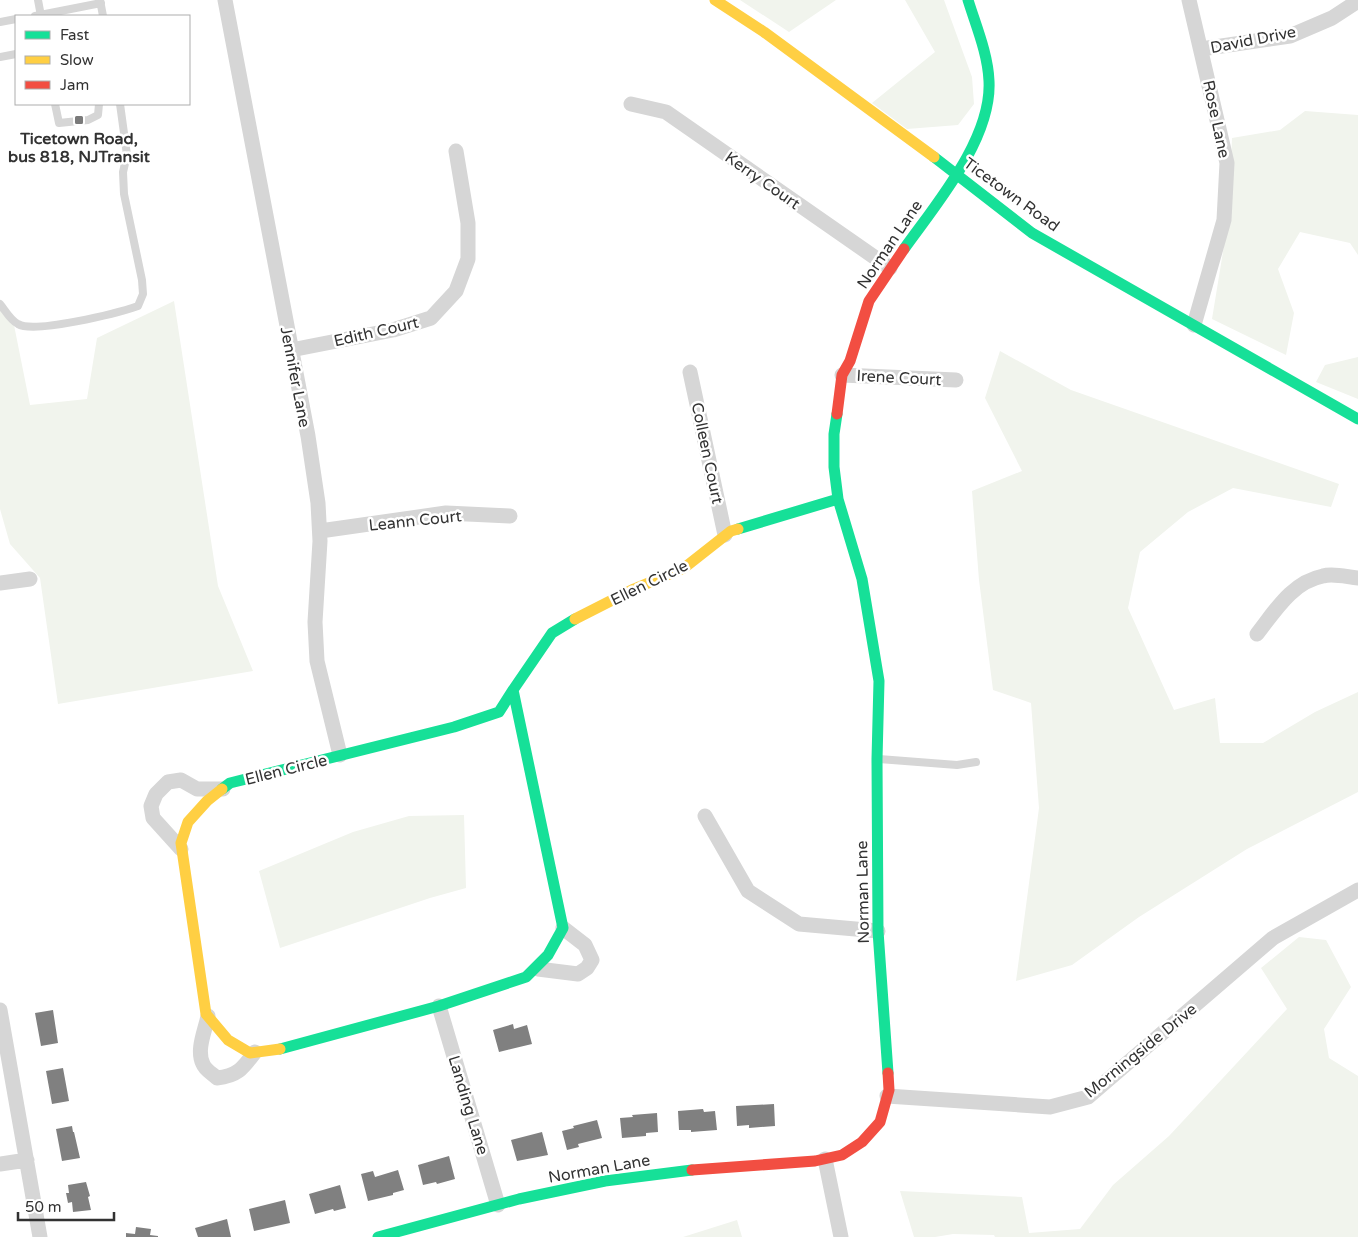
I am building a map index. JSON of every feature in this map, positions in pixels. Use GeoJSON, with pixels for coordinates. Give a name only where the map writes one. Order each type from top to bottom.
{"type":"FeatureCollection","features":[{"type":"Feature","properties":{"kind":"street","name":"Jennifer Lane"},"geometry":{"type":"LineString","coordinates":[[225,0],[318,502],[320,531],[315,622],[316,661],[340,755]]}},
{"type":"Feature","properties":{"kind":"street","name":"Ticetown Road"},"geometry":{"type":"LineString","coordinates":[[715,0],[764,32],[956,174],[1032,233],[1358,419]]}},
{"type":"Feature","properties":{"kind":"street","name":"Norman Lane"},"geometry":{"type":"LineString","coordinates":[[378,1237],[498,1205],[605,1181],[712,1168],[825,1159],[842,1155],[862,1142],[880,1122],[889,1090],[878,931],[877,759],[879,681],[862,579],[838,499],[834,467],[834,434],[842,375],[850,361],[869,301],[956,174],[980,130],[989,95],[989,80],[986,61],[968,0]]}},
{"type":"Feature","properties":{"kind":"street","name":"Rose Lane"},"geometry":{"type":"LineString","coordinates":[[1189,0],[1227,163],[1224,220],[1194,325]]}},
{"type":"Feature","properties":{"kind":"street","name":"David Drive"},"geometry":{"type":"LineString","coordinates":[[1201,49],[1290,36],[1332,18],[1358,1]]}},
{"type":"Feature","properties":{"kind":"street","name":"Kerry Court"},"geometry":{"type":"LineString","coordinates":[[631,104],[666,112],[890,268]]}},
{"type":"Feature","properties":{"kind":"street","name":"Edith Court"},"geometry":{"type":"LineString","coordinates":[[291,350],[393,330],[431,318],[456,292],[468,259],[468,223],[456,151]]}},
{"type":"Feature","properties":{"kind":"street","name":"Colleen Court"},"geometry":{"type":"LineString","coordinates":[[690,372],[725,535]]}},
{"type":"Feature","properties":{"kind":"street","name":"Irene Court"},"geometry":{"type":"LineString","coordinates":[[842,375],[956,380]]}},
{"type":"Feature","properties":{"kind":"street","name":"Ellen Circle"},"geometry":{"type":"LineString","coordinates":[[563,928],[558,942],[538,968],[526,977],[439,1006],[288,1048],[250,1053],[228,1040],[206,1014],[181,843],[188,822],[206,801],[230,783],[454,727],[499,712],[552,633],[626,593],[684,568],[731,531],[838,499]]}},
{"type":"Feature","properties":{"kind":"street","name":"Leann Court"},"geometry":{"type":"LineString","coordinates":[[320,531],[446,513],[510,516]]}},
{"type":"Feature","properties":{"kind":"street"},"geometry":{"type":"LineString","coordinates":[[1258,634],[1287,596],[1303,584],[1324,575],[1358,578]]}},
{"type":"Feature","properties":{"kind":"street"},"geometry":{"type":"LineString","coordinates":[[0,583],[30,579]]}},
{"type":"Feature","properties":{"kind":"street"},"geometry":{"type":"LineString","coordinates":[[514,690],[563,928],[585,945],[592,960],[587,968],[578,974],[538,968]]}},
{"type":"Feature","properties":{"kind":"street","name":"Ellen Circle"},"geometry":{"type":"LineString","coordinates":[[181,849],[153,818],[151,806],[156,794],[168,782],[181,780],[197,789],[223,789]]}},
{"type":"Feature","properties":{"kind":"street"},"geometry":{"type":"LineString","coordinates":[[705,816],[748,892],[799,924],[878,931]]}},
{"type":"Feature","properties":{"kind":"street","name":"Morningside Drive"},"geometry":{"type":"LineString","coordinates":[[887,1096],[1050,1107],[1088,1097],[1273,938],[1358,890]]}},
{"type":"Feature","properties":{"kind":"street","name":"Landing Lane"},"geometry":{"type":"LineString","coordinates":[[439,1006],[498,1205]]}},
{"type":"Feature","properties":{"kind":"street"},"geometry":{"type":"LineString","coordinates":[[0,1010],[40,1237]]}},
{"type":"Feature","properties":{"kind":"street","name":"Ellen Circle"},"geometry":{"type":"LineString","coordinates":[[208,1016],[201,1056],[203,1066],[217,1078],[231,1077],[244,1066],[255,1052]]}},
{"type":"Feature","properties":{"kind":"street"},"geometry":{"type":"LineString","coordinates":[[825,1159],[841,1237]]}},
{"type":"Feature","properties":{"kind":"street"},"geometry":{"type":"LineString","coordinates":[[0,1164],[27,1160]]}},
{"type":"Feature","properties":{"kind":"lane"},"geometry":{"type":"LineString","coordinates":[[38,0],[39,15]]}},
{"type":"Feature","properties":{"kind":"lane"},"geometry":{"type":"LineString","coordinates":[[43,15],[100,2],[103,15]]}},
{"type":"Feature","properties":{"kind":"lane"},"geometry":{"type":"LineString","coordinates":[[0,22],[15,19]]}},
{"type":"Feature","properties":{"kind":"lane"},"geometry":{"type":"LineString","coordinates":[[0,57],[15,54]]}},
{"type":"Feature","properties":{"kind":"lane"},"geometry":{"type":"LineString","coordinates":[[56,105],[59,123],[88,120],[98,115],[99,105]]}},
{"type":"Feature","properties":{"kind":"lane"},"geometry":{"type":"LineString","coordinates":[[0,304],[19,326],[41,326],[90,318],[138,306],[143,294],[142,280],[124,194],[123,172],[127,154],[120,105]]}},
{"type":"Feature","properties":{"kind":"lane"},"geometry":{"type":"LineString","coordinates":[[877,759],[958,764],[976,762]]}},
{"type":"Feature","properties":{"kind":"shaded area"},"geometry":{"type":"Polygon","coordinates":[[[740,0],[836,0],[789,32],[740,0]]]}},
{"type":"Feature","properties":{"kind":"shaded area"},"geometry":{"type":"Polygon","coordinates":[[[905,0],[944,0],[972,77],[974,104],[958,125],[907,129],[872,103],[935,52],[905,0]]]}},
{"type":"Feature","properties":{"kind":"shaded area"},"geometry":{"type":"Polygon","coordinates":[[[1305,111],[1358,115],[1358,255],[1350,243],[1300,232],[1278,269],[1294,313],[1286,355],[1212,319],[1229,215],[1232,138],[1280,130],[1305,111]]]}},
{"type":"Feature","properties":{"kind":"shaded area"},"geometry":{"type":"Polygon","coordinates":[[[174,301],[218,586],[253,671],[58,704],[40,578],[10,544],[0,509],[0,304],[13,320],[30,405],[87,399],[97,338],[174,301]]]}},
{"type":"Feature","properties":{"kind":"shaded area"},"geometry":{"type":"Polygon","coordinates":[[[1000,351],[1071,390],[1339,484],[1331,507],[1233,488],[1188,512],[1140,552],[1128,608],[1174,710],[1215,698],[1220,743],[1263,743],[1315,712],[1358,692],[1358,792],[1247,849],[1139,917],[1072,965],[1016,981],[1039,808],[1031,703],[993,690],[979,580],[972,491],[1022,471],[985,398],[1000,351]]]}},
{"type":"Feature","properties":{"kind":"shaded area"},"geometry":{"type":"Polygon","coordinates":[[[1358,357],[1358,399],[1316,382],[1325,365],[1358,357]]]}},
{"type":"Feature","properties":{"kind":"shaded area"},"geometry":{"type":"Polygon","coordinates":[[[464,815],[466,888],[430,898],[280,948],[259,871],[353,832],[409,816],[464,815]]]}},
{"type":"Feature","properties":{"kind":"shaded area"},"geometry":{"type":"Polygon","coordinates":[[[1299,937],[1326,940],[1351,987],[1324,1029],[1329,1058],[1358,1076],[1358,1237],[995,1237],[994,1235],[953,1234],[935,1237],[914,1237],[900,1191],[1022,1197],[1029,1233],[1080,1229],[1113,1185],[1169,1136],[1287,1009],[1261,968],[1299,937]]]}},
{"type":"Feature","properties":{"kind":"shaded area"},"geometry":{"type":"Polygon","coordinates":[[[737,1220],[742,1237],[683,1237],[737,1220]]]}},
{"type":"Feature","properties":{"kind":"building"},"geometry":{"type":"Polygon","coordinates":[[[53,1010],[58,1043],[41,1046],[35,1013],[53,1010]]]}},
{"type":"Feature","properties":{"kind":"building"},"geometry":{"type":"Polygon","coordinates":[[[513,1024],[514,1029],[527,1025],[532,1044],[499,1052],[493,1030],[513,1024]]]}},
{"type":"Feature","properties":{"kind":"building"},"geometry":{"type":"Polygon","coordinates":[[[63,1068],[69,1101],[52,1104],[46,1071],[63,1068]]]}},
{"type":"Feature","properties":{"kind":"building"},"geometry":{"type":"Polygon","coordinates":[[[774,1104],[775,1126],[749,1128],[749,1125],[737,1126],[736,1106],[774,1104]]]}},
{"type":"Feature","properties":{"kind":"building"},"geometry":{"type":"Polygon","coordinates":[[[703,1109],[704,1112],[715,1111],[717,1130],[691,1132],[691,1130],[679,1130],[678,1111],[703,1109]]]}},
{"type":"Feature","properties":{"kind":"building"},"geometry":{"type":"Polygon","coordinates":[[[657,1113],[658,1132],[646,1133],[646,1136],[622,1138],[620,1118],[657,1113]]]}},
{"type":"Feature","properties":{"kind":"building"},"geometry":{"type":"Polygon","coordinates":[[[597,1120],[602,1138],[578,1144],[579,1147],[567,1150],[562,1131],[597,1120]]]}},
{"type":"Feature","properties":{"kind":"building"},"geometry":{"type":"Polygon","coordinates":[[[72,1126],[80,1158],[62,1161],[56,1129],[72,1126]]]}},
{"type":"Feature","properties":{"kind":"building"},"geometry":{"type":"Polygon","coordinates":[[[542,1132],[548,1155],[517,1161],[511,1140],[542,1132]]]}},
{"type":"Feature","properties":{"kind":"building"},"geometry":{"type":"Polygon","coordinates":[[[449,1156],[455,1179],[437,1184],[436,1182],[423,1185],[418,1165],[449,1156]]]}},
{"type":"Feature","properties":{"kind":"building"},"geometry":{"type":"Polygon","coordinates":[[[398,1170],[404,1190],[393,1193],[393,1195],[368,1201],[361,1174],[373,1171],[375,1177],[398,1170]]]}},
{"type":"Feature","properties":{"kind":"building"},"geometry":{"type":"Polygon","coordinates":[[[86,1182],[91,1210],[73,1212],[72,1202],[68,1203],[66,1193],[69,1193],[68,1185],[86,1182]]]}},
{"type":"Feature","properties":{"kind":"building"},"geometry":{"type":"Polygon","coordinates":[[[340,1185],[346,1208],[315,1214],[309,1194],[340,1185]]]}},
{"type":"Feature","properties":{"kind":"building"},"geometry":{"type":"Polygon","coordinates":[[[285,1200],[290,1223],[254,1231],[249,1209],[285,1200]]]}},
{"type":"Feature","properties":{"kind":"building"},"geometry":{"type":"Polygon","coordinates":[[[227,1219],[231,1237],[198,1237],[195,1228],[227,1219]]]}},
{"type":"Feature","properties":{"kind":"building"},"geometry":{"type":"Polygon","coordinates":[[[136,1227],[151,1229],[150,1235],[158,1237],[126,1237],[126,1233],[135,1234],[136,1227]]]}},
{"type":"Feature","properties":{"kind":"traffic: fast"},"geometry":{"type":"LineString","coordinates":[[904,249],[960,170],[972,148],[988,103],[988,71],[981,40],[968,0]]}},
{"type":"Feature","properties":{"kind":"traffic: fast"},"geometry":{"type":"LineString","coordinates":[[934,157],[1032,233],[1358,419]]}},
{"type":"Feature","properties":{"kind":"traffic: fast"},"geometry":{"type":"LineString","coordinates":[[837,414],[834,434],[834,467],[838,499],[862,579],[879,681],[877,759],[878,931],[888,1073]]}},
{"type":"Feature","properties":{"kind":"traffic: fast"},"geometry":{"type":"LineString","coordinates":[[738,529],[838,499]]}},
{"type":"Feature","properties":{"kind":"traffic: fast"},"geometry":{"type":"LineString","coordinates":[[280,1049],[439,1006],[526,977],[548,955],[563,928],[513,690],[552,633],[575,619]]}},
{"type":"Feature","properties":{"kind":"traffic: fast"},"geometry":{"type":"LineString","coordinates":[[222,789],[230,783],[454,727],[499,712],[513,690]]}},
{"type":"Feature","properties":{"kind":"traffic: fast"},"geometry":{"type":"LineString","coordinates":[[378,1237],[519,1199],[605,1181],[692,1170]]}},
{"type":"Feature","properties":{"kind":"traffic: slow"},"geometry":{"type":"LineString","coordinates":[[715,0],[764,32],[934,157]]}},
{"type":"Feature","properties":{"kind":"traffic: slow"},"geometry":{"type":"LineString","coordinates":[[575,619],[634,589],[684,568],[731,531],[738,529]]}},
{"type":"Feature","properties":{"kind":"traffic: slow"},"geometry":{"type":"LineString","coordinates":[[222,789],[207,801],[188,822],[181,843],[206,1014],[228,1040],[250,1053],[280,1049]]}},
{"type":"Feature","properties":{"kind":"traffic: jam"},"geometry":{"type":"LineString","coordinates":[[837,414],[842,375],[850,361],[869,301],[904,249]]}},
{"type":"Feature","properties":{"kind":"traffic: jam"},"geometry":{"type":"LineString","coordinates":[[692,1170],[815,1161],[842,1155],[862,1142],[880,1122],[889,1090],[888,1073]]}},
{"type":"Feature","properties":{"kind":"place","name":"Ticetown Road, bus 818, NJTransit"},"geometry":{"type":"Point","coordinates":[79,120]}}]}
